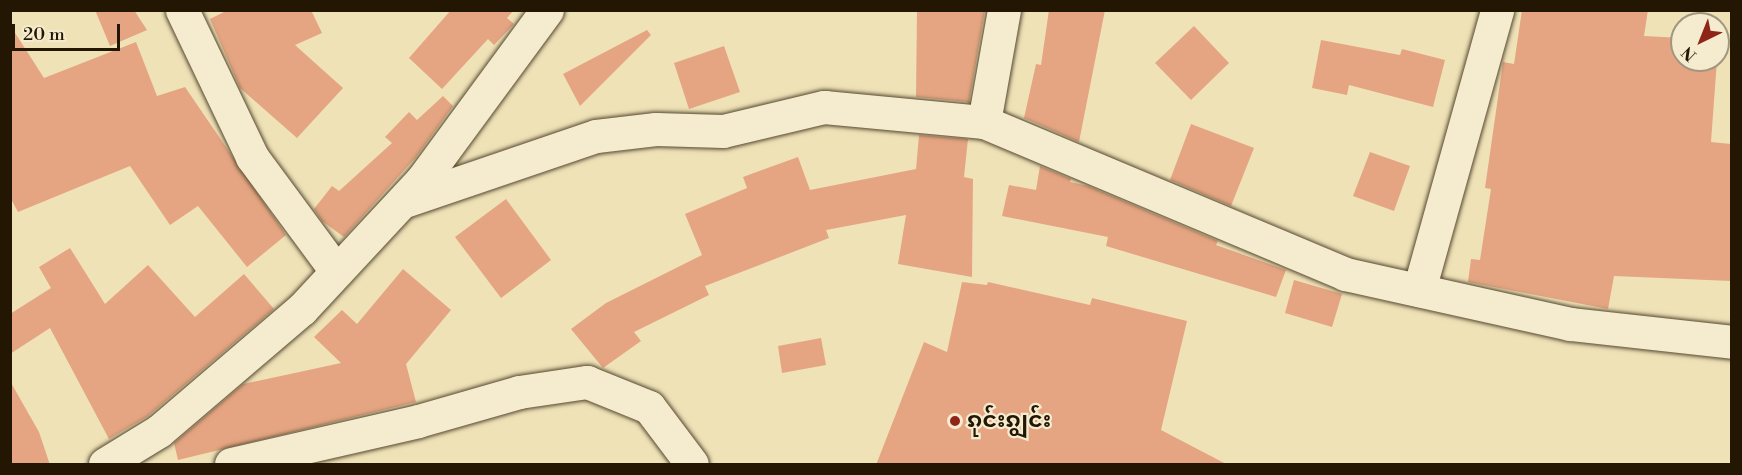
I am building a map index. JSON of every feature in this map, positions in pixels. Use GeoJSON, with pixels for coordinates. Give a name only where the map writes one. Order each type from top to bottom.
{"type":"FeatureCollection","features":[{"type":"Feature","properties":{"kind":"street"},"geometry":{"type":"LineString","coordinates":[[182,10],[252,157],[336,271]]}},
{"type":"Feature","properties":{"kind":"street"},"geometry":{"type":"LineString","coordinates":[[105,465],[159,431],[302,309],[402,202],[547,10]]}},
{"type":"Feature","properties":{"kind":"street"},"geometry":{"type":"LineString","coordinates":[[984,122],[1004,10]]}},
{"type":"Feature","properties":{"kind":"street"},"geometry":{"type":"LineString","coordinates":[[1419,290],[1497,10]]}},
{"type":"Feature","properties":{"kind":"street"},"geometry":{"type":"LineString","coordinates":[[402,202],[596,136],[656,129],[723,131],[824,107],[984,122],[1345,274],[1570,324],[1731,342]]}},
{"type":"Feature","properties":{"kind":"street"},"geometry":{"type":"LineString","coordinates":[[231,465],[418,421],[519,392],[587,381],[649,407],[692,465]]}},
{"type":"Feature","properties":{"kind":"building"},"geometry":{"type":"Polygon","coordinates":[[[95,10],[134,10],[147,30],[110,46],[95,10]]]}},
{"type":"Feature","properties":{"kind":"building"},"geometry":{"type":"Polygon","coordinates":[[[228,10],[311,10],[322,33],[295,45],[343,88],[297,138],[240,88],[210,19],[228,10]]]}},
{"type":"Feature","properties":{"kind":"building"},"geometry":{"type":"Polygon","coordinates":[[[451,10],[514,10],[507,18],[514,24],[494,45],[488,39],[442,89],[409,58],[451,10]]]}},
{"type":"Feature","properties":{"kind":"building"},"geometry":{"type":"Polygon","coordinates":[[[917,10],[985,10],[969,102],[916,97],[917,10]]]}},
{"type":"Feature","properties":{"kind":"building"},"geometry":{"type":"Polygon","coordinates":[[[1049,10],[1105,10],[1079,142],[1024,118],[1036,64],[1041,65],[1049,10]]]}},
{"type":"Feature","properties":{"kind":"building"},"geometry":{"type":"Polygon","coordinates":[[[1522,10],[1648,10],[1644,36],[1670,37],[1670,72],[1716,72],[1711,142],[1731,144],[1731,281],[1614,276],[1608,309],[1468,282],[1471,259],[1480,260],[1491,189],[1485,188],[1503,62],[1514,64],[1522,10]]]}},
{"type":"Feature","properties":{"kind":"building"},"geometry":{"type":"Polygon","coordinates":[[[10,25],[44,78],[136,42],[157,96],[185,87],[286,235],[247,267],[198,206],[170,225],[130,166],[18,212],[10,197],[10,25]]]}},
{"type":"Feature","properties":{"kind":"building"},"geometry":{"type":"Polygon","coordinates":[[[1194,26],[1229,63],[1191,100],[1155,63],[1194,26]]]}},
{"type":"Feature","properties":{"kind":"building"},"geometry":{"type":"Polygon","coordinates":[[[647,30],[651,35],[580,106],[563,74],[647,30]]]}},
{"type":"Feature","properties":{"kind":"building"},"geometry":{"type":"Polygon","coordinates":[[[1321,40],[1400,55],[1402,49],[1445,60],[1433,107],[1349,85],[1347,95],[1312,88],[1321,40]]]}},
{"type":"Feature","properties":{"kind":"building"},"geometry":{"type":"Polygon","coordinates":[[[724,46],[740,92],[689,109],[674,63],[724,46]]]}},
{"type":"Feature","properties":{"kind":"building"},"geometry":{"type":"Polygon","coordinates":[[[443,96],[453,106],[416,157],[344,237],[322,221],[314,209],[332,186],[339,191],[392,143],[385,137],[409,112],[417,120],[443,96]]]}},
{"type":"Feature","properties":{"kind":"building"},"geometry":{"type":"Polygon","coordinates":[[[1191,124],[1254,148],[1231,206],[1170,180],[1191,124]]]}},
{"type":"Feature","properties":{"kind":"building"},"geometry":{"type":"Polygon","coordinates":[[[919,135],[968,139],[964,177],[973,179],[972,277],[898,264],[906,215],[826,230],[829,238],[705,286],[709,295],[634,332],[641,341],[603,368],[571,329],[606,303],[702,255],[685,214],[747,188],[743,177],[798,157],[810,190],[916,169],[919,135]]]}},
{"type":"Feature","properties":{"kind":"building"},"geometry":{"type":"Polygon","coordinates":[[[1370,152],[1410,166],[1394,211],[1353,196],[1370,152]]]}},
{"type":"Feature","properties":{"kind":"building"},"geometry":{"type":"Polygon","coordinates":[[[1040,166],[1071,179],[1070,182],[1088,186],[1218,241],[1216,245],[1286,270],[1276,297],[1106,246],[1108,237],[1002,216],[1009,185],[1036,190],[1040,166]]]}},
{"type":"Feature","properties":{"kind":"building"},"geometry":{"type":"Polygon","coordinates":[[[506,199],[551,260],[501,298],[455,237],[506,199]]]}},
{"type":"Feature","properties":{"kind":"building"},"geometry":{"type":"Polygon","coordinates":[[[70,248],[105,304],[148,265],[195,317],[244,274],[274,309],[148,416],[109,439],[50,328],[10,354],[10,314],[51,288],[39,267],[70,248]]]}},
{"type":"Feature","properties":{"kind":"building"},"geometry":{"type":"Polygon","coordinates":[[[403,269],[451,310],[406,364],[416,402],[178,460],[174,443],[243,384],[341,363],[314,337],[342,310],[357,324],[403,269]]]}},
{"type":"Feature","properties":{"kind":"building"},"geometry":{"type":"Polygon","coordinates":[[[1294,280],[1342,294],[1332,327],[1285,313],[1294,280]]]}},
{"type":"Feature","properties":{"kind":"building"},"geometry":{"type":"Polygon","coordinates":[[[962,282],[987,285],[988,282],[1090,305],[1092,298],[1187,321],[1161,430],[1228,465],[876,465],[924,342],[947,352],[962,282]]]}},
{"type":"Feature","properties":{"kind":"building"},"geometry":{"type":"Polygon","coordinates":[[[821,338],[826,365],[782,373],[778,346],[821,338]]]}},
{"type":"Feature","properties":{"kind":"building"},"geometry":{"type":"Polygon","coordinates":[[[10,381],[39,432],[50,465],[10,465],[10,381]]]}},
{"type":"Feature","properties":{"kind":"place","name":"ၵုင်းၵျွင်း"},"geometry":{"type":"Point","coordinates":[955,421]}}]}
